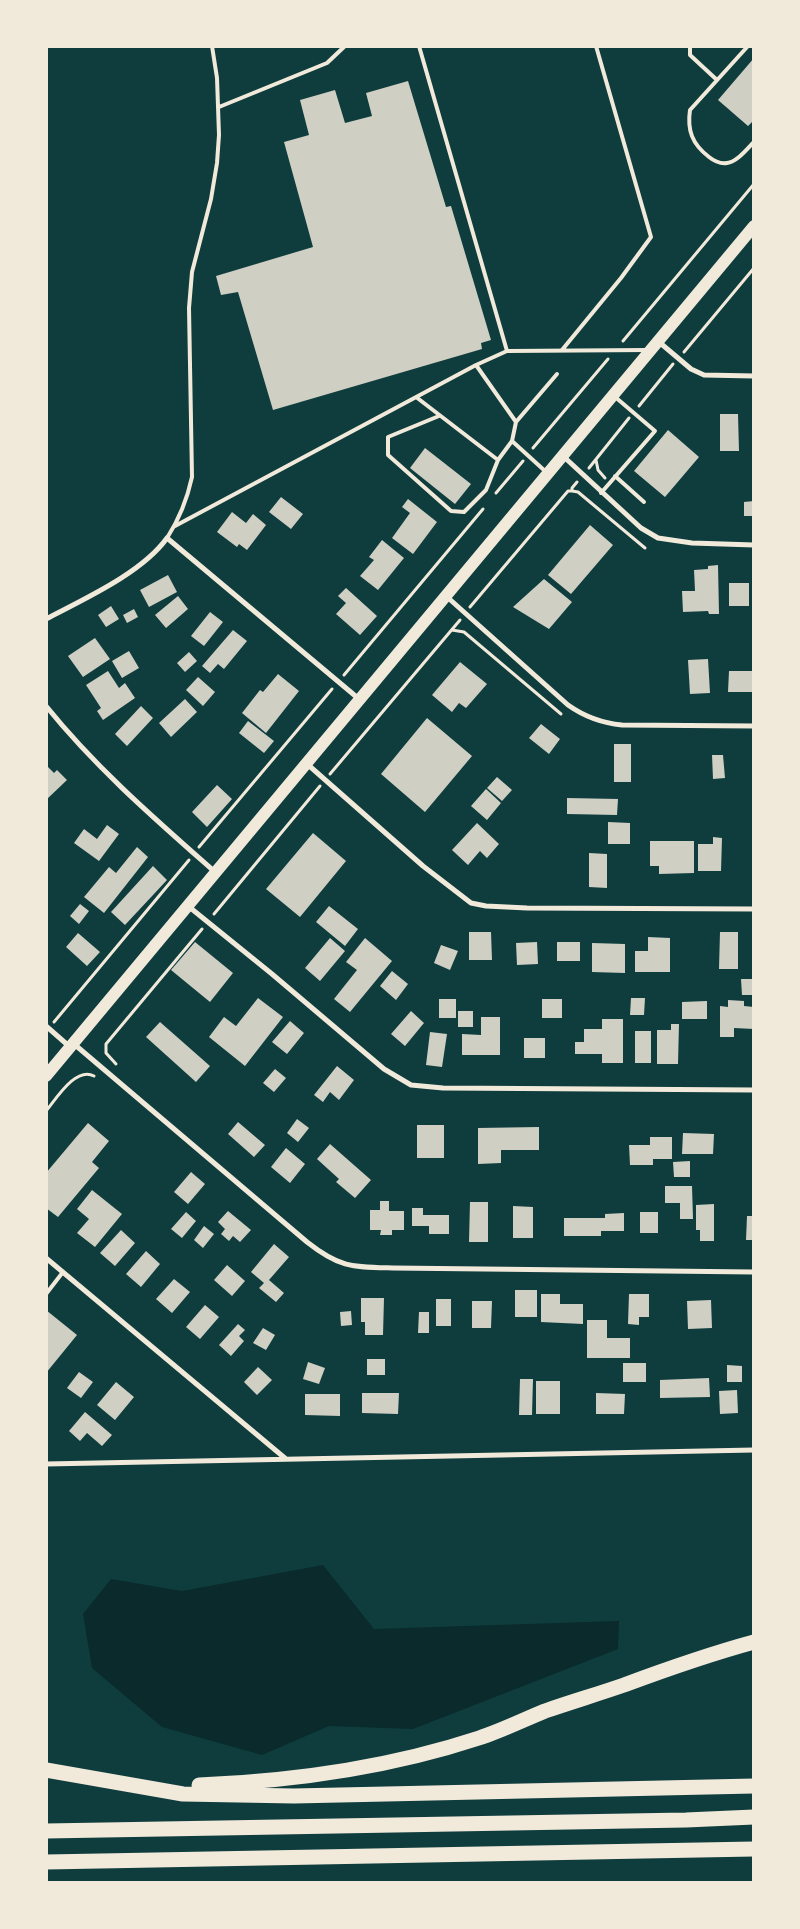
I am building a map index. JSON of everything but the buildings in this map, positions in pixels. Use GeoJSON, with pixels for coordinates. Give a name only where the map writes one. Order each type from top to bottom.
{"type":"FeatureCollection","features":[{"type":"Feature","properties":{"kind":"highway"},"geometry":{"type":"LineString","coordinates":[[109,1780],[198,1785],[251,1783],[308,1777],[360,1768],[480,1738],[545,1712],[703,1656],[754,1642]]}},
{"type":"Feature","properties":{"kind":"highway"},"geometry":{"type":"LineString","coordinates":[[46,1770],[183,1794],[294,1796],[754,1786]]}},
{"type":"Feature","properties":{"kind":"highway"},"geometry":{"type":"LineString","coordinates":[[46,1831],[754,1817]]}},
{"type":"Feature","properties":{"kind":"highway"},"geometry":{"type":"LineString","coordinates":[[46,1862],[754,1849]]}},
{"type":"Feature","properties":{"kind":"main road"},"geometry":{"type":"LineString","coordinates":[[46,1076],[612,394],[754,226]]}},
{"type":"Feature","properties":{"kind":"street"},"geometry":{"type":"LineString","coordinates":[[653,345],[704,375],[754,376]]}},
{"type":"Feature","properties":{"kind":"street"},"geometry":{"type":"LineString","coordinates":[[562,455],[641,528],[658,538],[692,543],[754,545]]}},
{"type":"Feature","properties":{"kind":"street"},"geometry":{"type":"LineString","coordinates":[[46,619],[124,575],[153,555],[167,538],[359,699]]}},
{"type":"Feature","properties":{"kind":"street"},"geometry":{"type":"LineString","coordinates":[[445,595],[568,706],[597,721],[622,725],[754,726]]}},
{"type":"Feature","properties":{"kind":"street"},"geometry":{"type":"LineString","coordinates":[[46,706],[90,758],[108,776],[215,872]]}},
{"type":"Feature","properties":{"kind":"street"},"geometry":{"type":"LineString","coordinates":[[306,763],[424,866],[471,904],[527,908],[754,909]]}},
{"type":"Feature","properties":{"kind":"street"},"geometry":{"type":"LineString","coordinates":[[188,905],[366,1055],[393,1075],[411,1085],[443,1088],[754,1090]]}},
{"type":"Feature","properties":{"kind":"street"},"geometry":{"type":"LineString","coordinates":[[48,1027],[72,1045],[306,1242],[331,1260],[343,1264],[393,1268],[754,1272]]}},
{"type":"Feature","properties":{"kind":"street"},"geometry":{"type":"LineString","coordinates":[[46,1258],[286,1460]]}},
{"type":"Feature","properties":{"kind":"street"},"geometry":{"type":"LineString","coordinates":[[46,1464],[754,1450]]}},
{"type":"Feature","properties":{"kind":"lane"},"geometry":{"type":"LineString","coordinates":[[167,538],[175,526],[188,495],[192,477],[189,308],[192,272],[211,199],[217,162],[219,107],[212,46]]}},
{"type":"Feature","properties":{"kind":"lane"},"geometry":{"type":"LineString","coordinates":[[219,107],[327,62],[346,46]]}},
{"type":"Feature","properties":{"kind":"lane"},"geometry":{"type":"LineString","coordinates":[[419,46],[507,350]]}},
{"type":"Feature","properties":{"kind":"lane"},"geometry":{"type":"LineString","coordinates":[[562,350],[621,278],[651,237],[596,46]]}},
{"type":"Feature","properties":{"kind":"lane"},"geometry":{"type":"LineString","coordinates":[[690,46],[690,55],[717,80]]}},
{"type":"Feature","properties":{"kind":"lane"},"geometry":{"type":"LineString","coordinates":[[748,46],[690,110],[688,122],[690,134],[698,149],[715,161],[727,163],[739,157],[753,144]]}},
{"type":"Feature","properties":{"kind":"lane"},"geometry":{"type":"LineString","coordinates":[[175,526],[507,350],[616,350],[653,345]]}},
{"type":"Feature","properties":{"kind":"lane"},"geometry":{"type":"LineString","coordinates":[[476,365],[516,422]]}},
{"type":"Feature","properties":{"kind":"lane"},"geometry":{"type":"LineString","coordinates":[[439,416],[388,437],[388,456],[451,511],[464,512],[486,490],[498,460],[512,441],[516,422],[558,374]]}},
{"type":"Feature","properties":{"kind":"lane"},"geometry":{"type":"LineString","coordinates":[[601,493],[655,431],[612,394]]}},
{"type":"Feature","properties":{"kind":"lane"},"geometry":{"type":"LineString","coordinates":[[416,397],[498,460]]}},
{"type":"Feature","properties":{"kind":"lane"},"geometry":{"type":"LineString","coordinates":[[512,441],[547,473]]}},
{"type":"Feature","properties":{"kind":"lane"},"geometry":{"type":"LineString","coordinates":[[615,476],[644,502]]}},
{"type":"Feature","properties":{"kind":"lane"},"geometry":{"type":"LineString","coordinates":[[46,1294],[63,1272]]}},
{"type":"Feature","properties":{"kind":"path"},"geometry":{"type":"LineString","coordinates":[[491,499],[754,184]]}},
{"type":"Feature","properties":{"kind":"path"},"geometry":{"type":"LineString","coordinates":[[572,491],[572,488],[633,412],[754,268]]}},
{"type":"Feature","properties":{"kind":"path"},"geometry":{"type":"LineString","coordinates":[[117,1065],[106,1053],[106,1044],[568,491],[578,492],[645,548]]}},
{"type":"Feature","properties":{"kind":"path"},"geometry":{"type":"LineString","coordinates":[[48,1027],[484,507]]}},
{"type":"Feature","properties":{"kind":"path"},"geometry":{"type":"LineString","coordinates":[[451,630],[464,632],[548,705],[566,717]]}},
{"type":"Feature","properties":{"kind":"path"},"geometry":{"type":"LineString","coordinates":[[46,1111],[74,1078],[90,1074],[99,1080]]}},
{"type":"Feature","properties":{"kind":"water"},"geometry":{"type":"Polygon","coordinates":[[[323,1565],[374,1629],[619,1621],[618,1649],[413,1729],[329,1726],[262,1755],[162,1727],[92,1668],[83,1614],[111,1579],[182,1591],[323,1565]]]}}]}
